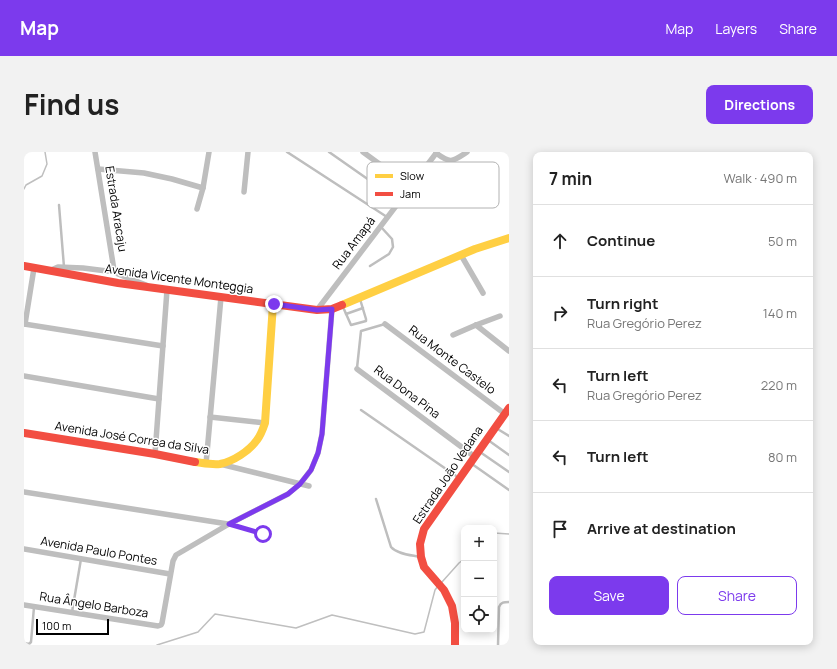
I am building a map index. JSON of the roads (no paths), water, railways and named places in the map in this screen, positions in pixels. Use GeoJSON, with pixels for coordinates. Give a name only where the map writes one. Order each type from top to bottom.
{"type":"FeatureCollection","features":[{"type":"Feature","properties":{"kind":"street","name":"Estrada Aracaju"},"geometry":{"type":"LineString","coordinates":[[95,152],[114,270]]}},
{"type":"Feature","properties":{"kind":"street"},"geometry":{"type":"LineString","coordinates":[[197,209],[203,188],[209,152]]}},
{"type":"Feature","properties":{"kind":"street"},"geometry":{"type":"LineString","coordinates":[[244,192],[248,152]]}},
{"type":"Feature","properties":{"kind":"street"},"geometry":{"type":"LineString","coordinates":[[363,152],[377,162]]}},
{"type":"Feature","properties":{"kind":"street"},"geometry":{"type":"LineString","coordinates":[[436,152],[446,161],[452,160],[467,152]]}},
{"type":"Feature","properties":{"kind":"street","name":"Rua Amapá"},"geometry":{"type":"LineString","coordinates":[[429,162],[436,152]]}},
{"type":"Feature","properties":{"kind":"street"},"geometry":{"type":"LineString","coordinates":[[98,169],[144,173],[203,188]]}},
{"type":"Feature","properties":{"kind":"street","name":"Rua Amapá"},"geometry":{"type":"LineString","coordinates":[[317,310],[395,208]]}},
{"type":"Feature","properties":{"kind":"street","name":"Avenida Vicente Monteggia"},"geometry":{"type":"LineString","coordinates":[[24,266],[118,283],[317,310],[332,309],[461,255],[509,238]]}},
{"type":"Feature","properties":{"kind":"street"},"geometry":{"type":"LineString","coordinates":[[461,255],[483,293]]}},
{"type":"Feature","properties":{"kind":"street"},"geometry":{"type":"LineString","coordinates":[[49,271],[58,267],[114,270],[118,274],[150,287]]}},
{"type":"Feature","properties":{"kind":"street"},"geometry":{"type":"LineString","coordinates":[[34,268],[24,324],[163,346]]}},
{"type":"Feature","properties":{"kind":"street"},"geometry":{"type":"LineString","coordinates":[[155,454],[167,290]]}},
{"type":"Feature","properties":{"kind":"street"},"geometry":{"type":"LineString","coordinates":[[206,464],[221,297]]}},
{"type":"Feature","properties":{"kind":"street","name":"Avenida José Correa da Silva"},"geometry":{"type":"LineString","coordinates":[[24,433],[155,454],[206,464],[220,464],[234,459],[257,441],[262,433],[265,423],[274,304]]}},
{"type":"Feature","properties":{"kind":"street"},"geometry":{"type":"LineString","coordinates":[[170,574],[176,555],[229,524],[288,494],[300,484],[311,470],[318,453],[322,434],[332,309]]}},
{"type":"Feature","properties":{"kind":"street"},"geometry":{"type":"LineString","coordinates":[[453,335],[500,316]]}},
{"type":"Feature","properties":{"kind":"street","name":"Rua Monte Castelo"},"geometry":{"type":"LineString","coordinates":[[385,324],[508,413]]}},
{"type":"Feature","properties":{"kind":"street"},"geometry":{"type":"LineString","coordinates":[[476,325],[509,351]]}},
{"type":"Feature","properties":{"kind":"street","name":"Rua Dona Pina"},"geometry":{"type":"LineString","coordinates":[[357,369],[475,457]]}},
{"type":"Feature","properties":{"kind":"street"},"geometry":{"type":"LineString","coordinates":[[24,376],[159,399]]}},
{"type":"Feature","properties":{"kind":"street","name":"Estrada João Vedana"},"geometry":{"type":"LineString","coordinates":[[421,557],[420,544],[424,529],[487,439],[508,413]]}},
{"type":"Feature","properties":{"kind":"street"},"geometry":{"type":"LineString","coordinates":[[210,417],[265,423]]}},
{"type":"Feature","properties":{"kind":"street"},"geometry":{"type":"LineString","coordinates":[[220,464],[309,486]]}},
{"type":"Feature","properties":{"kind":"street"},"geometry":{"type":"LineString","coordinates":[[24,492],[229,524]]}},
{"type":"Feature","properties":{"kind":"street","name":"Avenida Paulo Pontes"},"geometry":{"type":"LineString","coordinates":[[24,549],[170,574]]}},
{"type":"Feature","properties":{"kind":"street"},"geometry":{"type":"LineString","coordinates":[[421,557],[424,567],[444,590],[452,606],[455,623],[455,645]]}},
{"type":"Feature","properties":{"kind":"street","name":"Rua Ângelo Barboza"},"geometry":{"type":"LineString","coordinates":[[24,605],[158,626],[162,623],[170,574]]}},
{"type":"Feature","properties":{"kind":"lane"},"geometry":{"type":"LineString","coordinates":[[287,152],[367,203]]}},
{"type":"Feature","properties":{"kind":"lane"},"geometry":{"type":"LineString","coordinates":[[329,152],[367,179]]}},
{"type":"Feature","properties":{"kind":"lane"},"geometry":{"type":"LineString","coordinates":[[59,205],[64,267]]}},
{"type":"Feature","properties":{"kind":"lane"},"geometry":{"type":"LineString","coordinates":[[374,208],[388,217]]}},
{"type":"Feature","properties":{"kind":"lane"},"geometry":{"type":"LineString","coordinates":[[370,266],[389,254],[393,247],[392,239],[380,227]]}},
{"type":"Feature","properties":{"kind":"lane"},"geometry":{"type":"LineString","coordinates":[[342,305],[350,324],[352,325],[366,321],[360,298]]}},
{"type":"Feature","properties":{"kind":"lane"},"geometry":{"type":"LineString","coordinates":[[346,314],[363,308]]}},
{"type":"Feature","properties":{"kind":"lane","name":"Rua Dona Pina"},"geometry":{"type":"LineString","coordinates":[[357,369],[361,331],[385,324]]}},
{"type":"Feature","properties":{"kind":"lane"},"geometry":{"type":"LineString","coordinates":[[361,410],[460,479]]}},
{"type":"Feature","properties":{"kind":"lane"},"geometry":{"type":"LineString","coordinates":[[496,427],[509,436]]}},
{"type":"Feature","properties":{"kind":"lane"},"geometry":{"type":"LineString","coordinates":[[487,439],[509,454]]}},
{"type":"Feature","properties":{"kind":"lane"},"geometry":{"type":"LineString","coordinates":[[475,457],[509,472]]}},
{"type":"Feature","properties":{"kind":"lane"},"geometry":{"type":"LineString","coordinates":[[475,457],[509,490]]}},
{"type":"Feature","properties":{"kind":"lane"},"geometry":{"type":"LineString","coordinates":[[376,499],[393,550],[421,557]]}},
{"type":"Feature","properties":{"kind":"lane"},"geometry":{"type":"LineString","coordinates":[[229,524],[263,534]]}},
{"type":"Feature","properties":{"kind":"lane"},"geometry":{"type":"LineString","coordinates":[[72,613],[81,559]]}},
{"type":"Feature","properties":{"kind":"lane"},"geometry":{"type":"LineString","coordinates":[[498,645],[499,607],[502,602],[509,602]]}},
{"type":"Feature","properties":{"kind":"lane"},"geometry":{"type":"LineString","coordinates":[[24,643],[28,644],[31,642],[34,607]]}},
{"type":"Feature","properties":{"kind":"waterway"},"geometry":{"type":"LineString","coordinates":[[24,189],[26,185],[42,176],[47,164],[45,152]]}},
{"type":"Feature","properties":{"kind":"waterway"},"geometry":{"type":"LineString","coordinates":[[497,533],[509,534]]}},
{"type":"Feature","properties":{"kind":"waterway"},"geometry":{"type":"LineString","coordinates":[[442,582],[462,561]]}},
{"type":"Feature","properties":{"kind":"waterway"},"geometry":{"type":"LineString","coordinates":[[157,645],[198,632],[215,614],[296,628],[332,615],[415,634],[424,632],[435,590],[438,586]]}}]}
